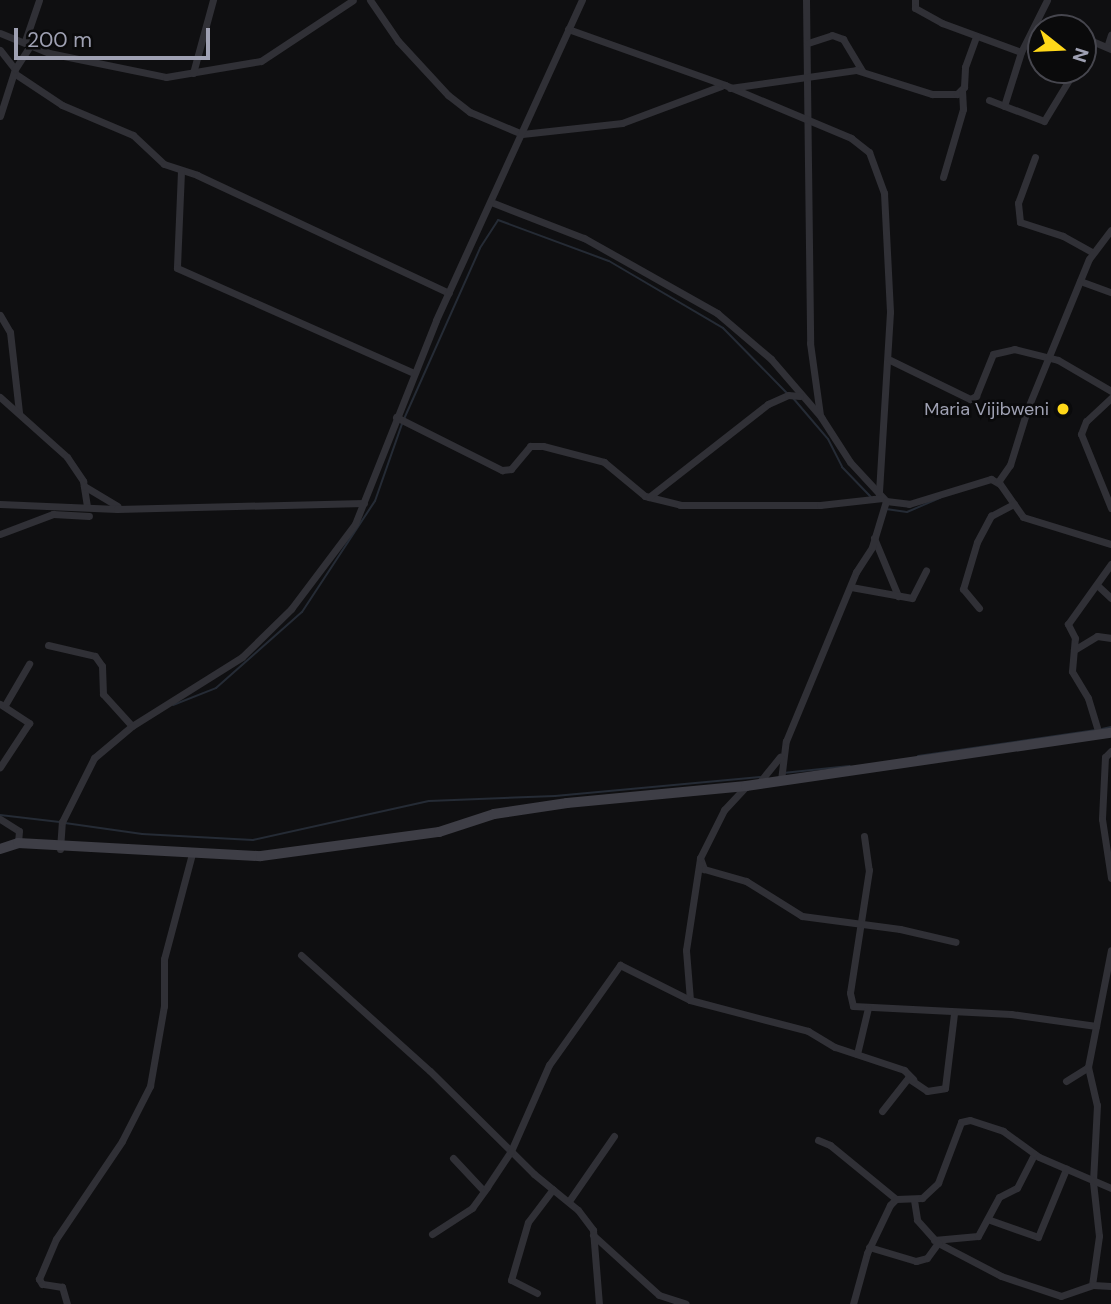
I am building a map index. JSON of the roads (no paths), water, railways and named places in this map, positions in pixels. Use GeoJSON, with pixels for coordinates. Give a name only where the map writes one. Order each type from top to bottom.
{"type":"FeatureCollection","features":[{"type":"Feature","properties":{"kind":"street"},"geometry":{"type":"LineString","coordinates":[[0,116],[14,71],[28,43],[39,0]]}},
{"type":"Feature","properties":{"kind":"street"},"geometry":{"type":"LineString","coordinates":[[192,73],[212,0]]}},
{"type":"Feature","properties":{"kind":"street"},"geometry":{"type":"LineString","coordinates":[[0,33],[145,75],[192,73],[261,61],[353,0]]}},
{"type":"Feature","properties":{"kind":"street"},"geometry":{"type":"LineString","coordinates":[[370,0],[398,41],[448,95],[470,112],[522,134],[622,124],[727,87],[862,71],[932,94],[962,90]]}},
{"type":"Feature","properties":{"kind":"street"},"geometry":{"type":"LineString","coordinates":[[60,849],[62,822],[83,774],[132,726],[228,666],[259,642],[324,568],[365,503],[414,373],[582,0]]}},
{"type":"Feature","properties":{"kind":"street"},"geometry":{"type":"LineString","coordinates":[[806,0],[810,77],[810,343],[821,417]]}},
{"type":"Feature","properties":{"kind":"street"},"geometry":{"type":"LineString","coordinates":[[915,0],[915,8],[927,15],[1021,52]]}},
{"type":"Feature","properties":{"kind":"street"},"geometry":{"type":"LineString","coordinates":[[568,29],[727,87],[810,121],[862,145],[878,171],[885,205],[890,360],[883,498],[874,538],[782,755],[758,783]]}},
{"type":"Feature","properties":{"kind":"street"},"geometry":{"type":"LineString","coordinates":[[808,43],[832,35],[844,39],[862,71]]}},
{"type":"Feature","properties":{"kind":"street"},"geometry":{"type":"LineString","coordinates":[[1109,48],[1111,35]]}},
{"type":"Feature","properties":{"kind":"street"},"geometry":{"type":"LineString","coordinates":[[943,177],[963,109],[965,67],[976,36]]}},
{"type":"Feature","properties":{"kind":"street"},"geometry":{"type":"LineString","coordinates":[[1004,106],[1027,41]]}},
{"type":"Feature","properties":{"kind":"street"},"geometry":{"type":"LineString","coordinates":[[0,50],[14,71],[62,105],[133,135],[145,143],[153,158],[449,293]]}},
{"type":"Feature","properties":{"kind":"street"},"geometry":{"type":"LineString","coordinates":[[989,100],[1047,120],[1067,84]]}},
{"type":"Feature","properties":{"kind":"street"},"geometry":{"type":"LineString","coordinates":[[1035,156],[1018,203],[1020,222],[1063,236],[1092,252]]}},
{"type":"Feature","properties":{"kind":"street"},"geometry":{"type":"LineString","coordinates":[[181,171],[177,268],[414,373]]}},
{"type":"Feature","properties":{"kind":"street"},"geometry":{"type":"LineString","coordinates":[[491,202],[584,238],[655,274],[753,341],[821,417],[843,453],[883,498]]}},
{"type":"Feature","properties":{"kind":"street"},"geometry":{"type":"LineString","coordinates":[[998,482],[1010,465],[1092,252],[1111,230]]}},
{"type":"Feature","properties":{"kind":"street"},"geometry":{"type":"LineString","coordinates":[[1080,281],[1111,292]]}},
{"type":"Feature","properties":{"kind":"street"},"geometry":{"type":"LineString","coordinates":[[0,315],[10,332],[20,415]]}},
{"type":"Feature","properties":{"kind":"street"},"geometry":{"type":"LineString","coordinates":[[890,360],[970,399],[976,396],[989,360],[999,349],[1050,357],[1111,391]]}},
{"type":"Feature","properties":{"kind":"street"},"geometry":{"type":"LineString","coordinates":[[649,498],[778,398],[788,380]]}},
{"type":"Feature","properties":{"kind":"street"},"geometry":{"type":"LineString","coordinates":[[778,398],[801,396]]}},
{"type":"Feature","properties":{"kind":"street"},"geometry":{"type":"LineString","coordinates":[[0,397],[67,457],[84,486],[87,505]]}},
{"type":"Feature","properties":{"kind":"street"},"geometry":{"type":"LineString","coordinates":[[1111,398],[1086,421],[1081,434],[1111,508]]}},
{"type":"Feature","properties":{"kind":"street"},"geometry":{"type":"LineString","coordinates":[[396,417],[502,470],[511,469],[526,449],[536,445],[590,457],[615,468],[649,498],[708,507],[883,498],[909,504],[983,479],[998,482],[1023,517],[1111,544]]}},
{"type":"Feature","properties":{"kind":"street"},"geometry":{"type":"LineString","coordinates":[[84,486],[124,509]]}},
{"type":"Feature","properties":{"kind":"street"},"geometry":{"type":"LineString","coordinates":[[0,504],[87,505],[124,509],[365,503]]}},
{"type":"Feature","properties":{"kind":"street"},"geometry":{"type":"LineString","coordinates":[[979,608],[963,589],[977,542],[991,516],[1014,504]]}},
{"type":"Feature","properties":{"kind":"street"},"geometry":{"type":"LineString","coordinates":[[0,534],[53,514],[89,516]]}},
{"type":"Feature","properties":{"kind":"street"},"geometry":{"type":"LineString","coordinates":[[874,538],[898,596]]}},
{"type":"Feature","properties":{"kind":"street"},"geometry":{"type":"LineString","coordinates":[[1099,734],[1088,698],[1072,671],[1075,638],[1068,621],[1111,564]]}},
{"type":"Feature","properties":{"kind":"street"},"geometry":{"type":"LineString","coordinates":[[851,587],[914,597],[926,570]]}},
{"type":"Feature","properties":{"kind":"street"},"geometry":{"type":"LineString","coordinates":[[1097,585],[1111,598]]}},
{"type":"Feature","properties":{"kind":"street"},"geometry":{"type":"LineString","coordinates":[[1074,650],[1097,636],[1111,638]]}},
{"type":"Feature","properties":{"kind":"street"},"geometry":{"type":"LineString","coordinates":[[48,645],[95,656],[102,666],[103,694],[132,726]]}},
{"type":"Feature","properties":{"kind":"street"},"geometry":{"type":"LineString","coordinates":[[0,766],[28,726],[27,719],[3,704],[29,664]]}},
{"type":"Feature","properties":{"kind":"street"},"geometry":{"type":"LineString","coordinates":[[0,849],[18,843],[60,849],[261,856],[439,832],[494,814],[555,805],[746,786],[1111,733]]}},
{"type":"Feature","properties":{"kind":"street"},"geometry":{"type":"LineString","coordinates":[[1111,751],[1105,757],[1102,819],[1111,878]]}},
{"type":"Feature","properties":{"kind":"street"},"geometry":{"type":"LineString","coordinates":[[781,780],[782,755]]}},
{"type":"Feature","properties":{"kind":"street"},"geometry":{"type":"LineString","coordinates":[[690,1000],[686,950],[700,858],[724,810],[746,786]]}},
{"type":"Feature","properties":{"kind":"street"},"geometry":{"type":"LineString","coordinates":[[0,819],[19,831],[18,843]]}},
{"type":"Feature","properties":{"kind":"street"},"geometry":{"type":"LineString","coordinates":[[864,836],[869,867],[850,995],[853,1006],[954,1014],[1012,1014],[1096,1026]]}},
{"type":"Feature","properties":{"kind":"street"},"geometry":{"type":"LineString","coordinates":[[66,1303],[62,1287],[42,1284],[38,1279],[56,1239],[122,1141],[150,1086],[164,1006],[164,959],[192,854]]}},
{"type":"Feature","properties":{"kind":"street"},"geometry":{"type":"LineString","coordinates":[[700,858],[704,869],[746,881],[802,916],[956,942]]}},
{"type":"Feature","properties":{"kind":"street"},"geometry":{"type":"LineString","coordinates":[[1092,1285],[1099,1236],[1093,1182],[1097,1105],[1088,1067],[1111,950]]}},
{"type":"Feature","properties":{"kind":"street"},"geometry":{"type":"LineString","coordinates":[[301,955],[511,1151],[569,1201],[593,1235],[659,1296],[687,1304]]}},
{"type":"Feature","properties":{"kind":"street"},"geometry":{"type":"LineString","coordinates":[[432,1234],[472,1209],[511,1151],[549,1065],[620,965],[690,1000],[808,1031],[857,1054],[904,1070],[933,1092],[947,1085],[954,1014]]}},
{"type":"Feature","properties":{"kind":"street"},"geometry":{"type":"LineString","coordinates":[[857,1054],[868,1008]]}},
{"type":"Feature","properties":{"kind":"street"},"geometry":{"type":"LineString","coordinates":[[1066,1081],[1088,1067]]}},
{"type":"Feature","properties":{"kind":"street"},"geometry":{"type":"LineString","coordinates":[[882,1111],[906,1078],[913,1079]]}},
{"type":"Feature","properties":{"kind":"street"},"geometry":{"type":"LineString","coordinates":[[818,1140],[830,1145],[896,1199],[914,1200],[940,1180],[961,1122],[970,1120],[1003,1131],[1034,1154],[1093,1182],[1108,1186]]}},
{"type":"Feature","properties":{"kind":"street"},"geometry":{"type":"LineString","coordinates":[[569,1201],[614,1136]]}},
{"type":"Feature","properties":{"kind":"street"},"geometry":{"type":"LineString","coordinates":[[869,1247],[916,1261],[927,1258],[936,1242],[947,1236],[975,1238],[990,1220],[999,1197],[1015,1190],[1034,1154]]}},
{"type":"Feature","properties":{"kind":"street"},"geometry":{"type":"LineString","coordinates":[[453,1158],[484,1191]]}},
{"type":"Feature","properties":{"kind":"street"},"geometry":{"type":"LineString","coordinates":[[1093,1165],[1108,1186]]}},
{"type":"Feature","properties":{"kind":"street"},"geometry":{"type":"LineString","coordinates":[[990,1220],[1038,1237],[1066,1168]]}},
{"type":"Feature","properties":{"kind":"street"},"geometry":{"type":"LineString","coordinates":[[537,1293],[511,1280],[528,1222],[553,1188]]}},
{"type":"Feature","properties":{"kind":"street"},"geometry":{"type":"LineString","coordinates":[[853,1304],[869,1247],[896,1199]]}},
{"type":"Feature","properties":{"kind":"street"},"geometry":{"type":"LineString","coordinates":[[914,1200],[917,1220],[936,1242],[1001,1276],[1061,1296],[1092,1285],[1111,1286]]}},
{"type":"Feature","properties":{"kind":"street"},"geometry":{"type":"LineString","coordinates":[[593,1235],[599,1304]]}},
{"type":"Feature","properties":{"kind":"waterway"},"geometry":{"type":"LineString","coordinates":[[404,419],[480,248],[498,220],[609,261],[723,328],[786,392]]}},
{"type":"Feature","properties":{"kind":"waterway"},"geometry":{"type":"LineString","coordinates":[[793,398],[828,439],[842,467],[871,497]]}},
{"type":"Feature","properties":{"kind":"waterway"},"geometry":{"type":"LineString","coordinates":[[173,705],[216,688],[302,612],[375,501],[402,424]]}},
{"type":"Feature","properties":{"kind":"waterway"},"geometry":{"type":"LineString","coordinates":[[886,509],[907,512],[940,498]]}},
{"type":"Feature","properties":{"kind":"waterway"},"geometry":{"type":"LineString","coordinates":[[1102,729],[1111,727]]}},
{"type":"Feature","properties":{"kind":"waterway"},"geometry":{"type":"LineString","coordinates":[[918,756],[1096,730]]}},
{"type":"Feature","properties":{"kind":"waterway"},"geometry":{"type":"LineString","coordinates":[[783,773],[850,766]]}},
{"type":"Feature","properties":{"kind":"waterway"},"geometry":{"type":"LineString","coordinates":[[65,823],[142,834],[253,840],[429,801],[555,796],[760,777]]}},
{"type":"Feature","properties":{"kind":"waterway"},"geometry":{"type":"LineString","coordinates":[[0,815],[60,822]]}},
{"type":"Feature","properties":{"kind":"place","name":"Maria Vijibweni"},"geometry":{"type":"Point","coordinates":[1063,409]}}]}
